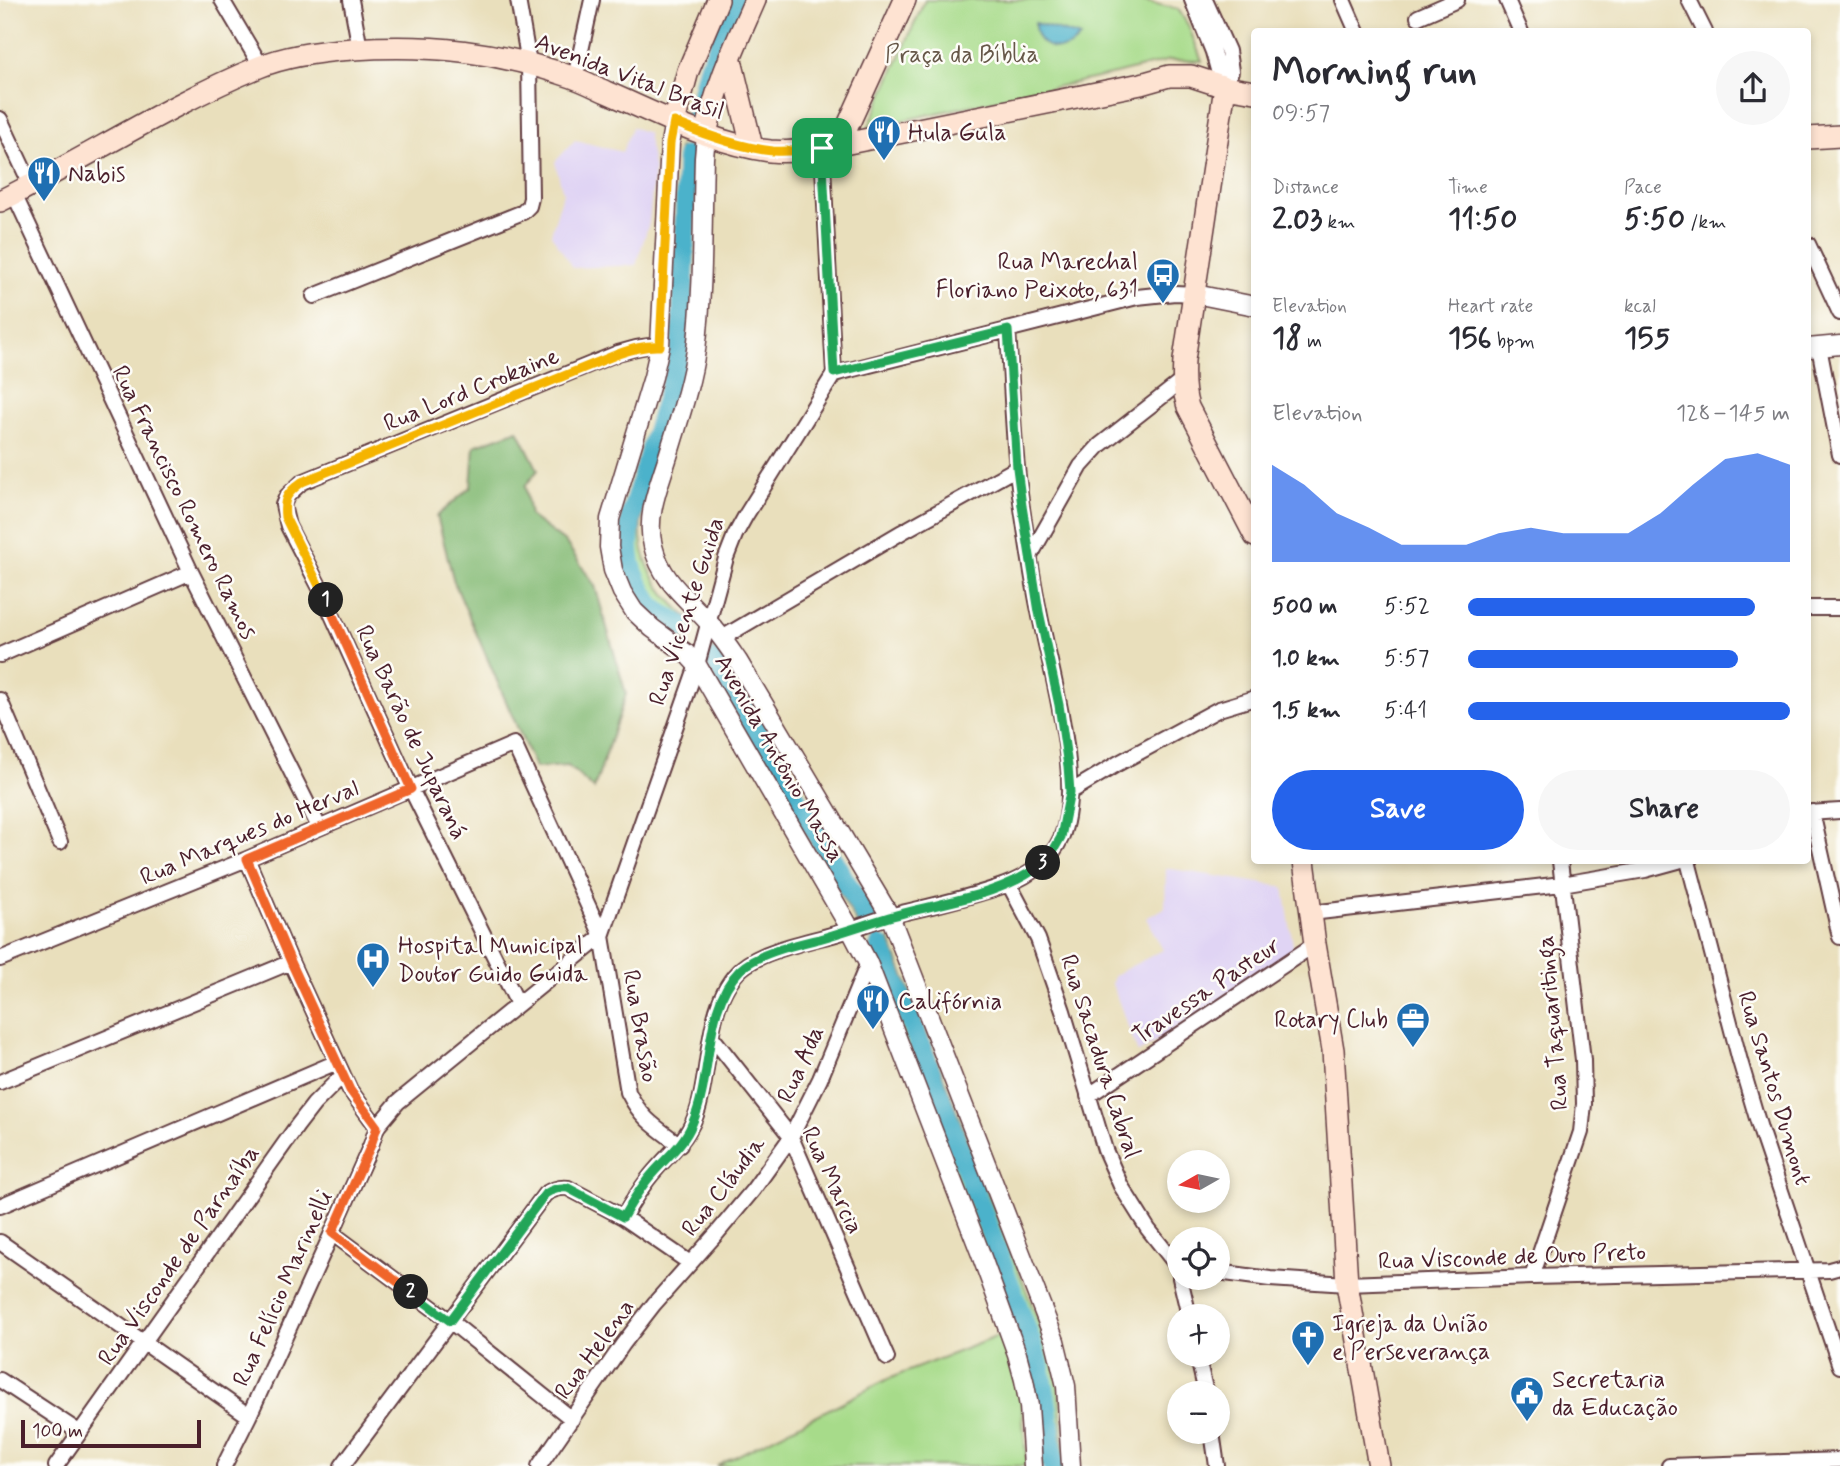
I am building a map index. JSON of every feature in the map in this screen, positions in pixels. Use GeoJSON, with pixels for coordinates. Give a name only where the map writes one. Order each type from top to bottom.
{"type":"FeatureCollection","features":[{"type":"Feature","properties":{"kind":"main road","name":"Avenida Antônio Massa"},"geometry":{"type":"LineString","coordinates":[[674,122],[688,71],[718,0]]}},
{"type":"Feature","properties":{"kind":"main road","name":"Avenida Antônio Massa"},"geometry":{"type":"LineString","coordinates":[[706,135],[712,105],[755,0]]}},
{"type":"Feature","properties":{"kind":"main road"},"geometry":{"type":"LineString","coordinates":[[830,147],[905,0]]}},
{"type":"Feature","properties":{"kind":"main road","name":"Avenida Vital Brasil"},"geometry":{"type":"LineString","coordinates":[[15,193],[163,113],[261,66],[300,56],[395,46],[477,52],[529,63],[575,78],[706,135],[770,151],[830,147],[1169,76],[1191,76],[1225,87],[1251,91]]}},
{"type":"Feature","properties":{"kind":"main road"},"geometry":{"type":"LineString","coordinates":[[730,56],[752,147]]}},
{"type":"Feature","properties":{"kind":"main road"},"geometry":{"type":"LineString","coordinates":[[1225,87],[1182,380],[1188,407],[1249,513]]}},
{"type":"Feature","properties":{"kind":"main road"},"geometry":{"type":"LineString","coordinates":[[1811,138],[1840,136]]}},
{"type":"Feature","properties":{"kind":"main road"},"geometry":{"type":"LineString","coordinates":[[1304,864],[1333,1050],[1347,1284],[1379,1466]]}},
{"type":"Feature","properties":{"kind":"street"},"geometry":{"type":"LineString","coordinates":[[222,0],[261,66]]}},
{"type":"Feature","properties":{"kind":"street"},"geometry":{"type":"LineString","coordinates":[[351,0],[360,49]]}},
{"type":"Feature","properties":{"kind":"street"},"geometry":{"type":"LineString","coordinates":[[314,296],[523,212],[529,206],[529,63],[518,0]]}},
{"type":"Feature","properties":{"kind":"street"},"geometry":{"type":"LineString","coordinates":[[575,78],[592,0]]}},
{"type":"Feature","properties":{"kind":"street"},"geometry":{"type":"LineString","coordinates":[[1192,0],[1225,87]]}},
{"type":"Feature","properties":{"kind":"street"},"geometry":{"type":"LineString","coordinates":[[1205,0],[1228,51],[1231,71],[1225,87]]}},
{"type":"Feature","properties":{"kind":"street"},"geometry":{"type":"LineString","coordinates":[[1343,0],[1355,28]]}},
{"type":"Feature","properties":{"kind":"street"},"geometry":{"type":"LineString","coordinates":[[1418,16],[1457,0]]}},
{"type":"Feature","properties":{"kind":"street"},"geometry":{"type":"LineString","coordinates":[[1507,0],[1519,28]]}},
{"type":"Feature","properties":{"kind":"street"},"geometry":{"type":"LineString","coordinates":[[1689,0],[1703,28]]}},
{"type":"Feature","properties":{"kind":"street","name":"Rua Francisco Romero Ramos"},"geometry":{"type":"LineString","coordinates":[[0,119],[15,193],[191,572],[318,827]]}},
{"type":"Feature","properties":{"kind":"street","name":"Avenida Antônio Massa"},"geometry":{"type":"LineString","coordinates":[[674,122],[670,143],[660,346],[610,519],[609,547],[613,570],[634,611],[652,628],[681,648],[697,665],[868,963],[1017,1354],[1029,1406],[1033,1466]]}},
{"type":"Feature","properties":{"kind":"street","name":"Avenida Antônio Massa"},"geometry":{"type":"LineString","coordinates":[[706,135],[696,350],[687,393],[654,501],[652,544],[660,568],[670,582],[708,622],[738,661],[890,916],[1055,1340],[1066,1386],[1071,1466]]}},
{"type":"Feature","properties":{"kind":"street"},"geometry":{"type":"LineString","coordinates":[[830,147],[834,373],[1137,297],[1166,293],[1195,294],[1251,305]]}},
{"type":"Feature","properties":{"kind":"street"},"geometry":{"type":"LineString","coordinates":[[1811,250],[1840,313]]}},
{"type":"Feature","properties":{"kind":"street"},"geometry":{"type":"LineString","coordinates":[[623,1217],[650,1175],[680,1145],[691,1127],[699,1108],[717,1007],[728,983],[743,967],[764,955],[890,916],[1009,884],[1032,873],[1049,858],[1061,837],[1070,792],[1068,766],[1059,705],[1039,612],[1017,468],[1008,330]]}},
{"type":"Feature","properties":{"kind":"street","name":"Rua Lord Crokaine"},"geometry":{"type":"LineString","coordinates":[[302,482],[618,354],[651,345],[660,346]]}},
{"type":"Feature","properties":{"kind":"street"},"geometry":{"type":"LineString","coordinates":[[1840,345],[1814,348],[1840,455]]}},
{"type":"Feature","properties":{"kind":"street","name":"Rua Vicente Guida"},"geometry":{"type":"LineString","coordinates":[[602,936],[697,665],[726,558],[735,536],[834,373]]}},
{"type":"Feature","properties":{"kind":"street"},"geometry":{"type":"LineString","coordinates":[[1030,556],[1081,466],[1100,445],[1182,380]]}},
{"type":"Feature","properties":{"kind":"street"},"geometry":{"type":"LineString","coordinates":[[722,639],[902,532],[1017,468]]}},
{"type":"Feature","properties":{"kind":"street","name":"Rua Barão de Juparaná"},"geometry":{"type":"LineString","coordinates":[[302,482],[287,496],[284,505],[288,526],[319,586],[411,789],[518,1004]]}},
{"type":"Feature","properties":{"kind":"street"},"geometry":{"type":"LineString","coordinates":[[0,655],[191,572]]}},
{"type":"Feature","properties":{"kind":"street"},"geometry":{"type":"LineString","coordinates":[[1811,608],[1840,608]]}},
{"type":"Feature","properties":{"kind":"street"},"geometry":{"type":"LineString","coordinates":[[1070,792],[1219,709],[1251,699]]}},
{"type":"Feature","properties":{"kind":"street"},"geometry":{"type":"LineString","coordinates":[[0,700],[60,842]]}},
{"type":"Feature","properties":{"kind":"street","name":"Rua Marques do Herval"},"geometry":{"type":"LineString","coordinates":[[0,959],[247,859],[514,744],[602,936]]}},
{"type":"Feature","properties":{"kind":"street"},"geometry":{"type":"LineString","coordinates":[[1811,813],[1840,811]]}},
{"type":"Feature","properties":{"kind":"street"},"geometry":{"type":"LineString","coordinates":[[1811,817],[1840,937]]}},
{"type":"Feature","properties":{"kind":"street"},"geometry":{"type":"LineString","coordinates":[[247,859],[340,1069],[359,1103],[377,1127]]}},
{"type":"Feature","properties":{"kind":"street","name":"Rua Taquaritinga"},"geometry":{"type":"LineString","coordinates":[[1532,1277],[1581,1132],[1584,1104],[1583,1060],[1560,864]]}},
{"type":"Feature","properties":{"kind":"street"},"geometry":{"type":"LineString","coordinates":[[1311,913],[1562,884],[1666,864]]}},
{"type":"Feature","properties":{"kind":"street","name":"Rua Santos Dumont"},"geometry":{"type":"LineString","coordinates":[[1689,864],[1761,1132],[1840,1366]]}},
{"type":"Feature","properties":{"kind":"street","name":"Rua Sacadura Cabral"},"geometry":{"type":"LineString","coordinates":[[1009,884],[1038,939],[1105,1150],[1121,1186],[1167,1254]]}},
{"type":"Feature","properties":{"kind":"street","name":"Rua Felício Marinelli"},"geometry":{"type":"LineString","coordinates":[[224,1466],[332,1233],[377,1127],[398,1102],[602,936]]}},
{"type":"Feature","properties":{"kind":"street","name":"Rua Brasão"},"geometry":{"type":"LineString","coordinates":[[602,936],[628,1092],[643,1118],[680,1145]]}},
{"type":"Feature","properties":{"kind":"street","name":"Travessa Pasteur"},"geometry":{"type":"LineString","coordinates":[[1088,1096],[1315,944]]}},
{"type":"Feature","properties":{"kind":"street"},"geometry":{"type":"LineString","coordinates":[[0,1082],[291,962]]}},
{"type":"Feature","properties":{"kind":"street","name":"Rua Ada"},"geometry":{"type":"LineString","coordinates":[[791,1137],[820,1079],[868,963]]}},
{"type":"Feature","properties":{"kind":"street","name":"Rua Ada"},"geometry":{"type":"LineString","coordinates":[[848,1010],[864,999],[881,998]]}},
{"type":"Feature","properties":{"kind":"street","name":"Rua Marcia"},"geometry":{"type":"LineString","coordinates":[[712,1037],[791,1137],[887,1358]]}},
{"type":"Feature","properties":{"kind":"street"},"geometry":{"type":"LineString","coordinates":[[0,1206],[340,1069]]}},
{"type":"Feature","properties":{"kind":"street","name":"Rua Visconde de Parnaíba"},"geometry":{"type":"LineString","coordinates":[[56,1466],[340,1069]]}},
{"type":"Feature","properties":{"kind":"street","name":"Rua Cláudia"},"geometry":{"type":"LineString","coordinates":[[691,1263],[753,1190],[791,1137]]}},
{"type":"Feature","properties":{"kind":"street"},"geometry":{"type":"LineString","coordinates":[[342,1466],[545,1194],[561,1187],[568,1188],[623,1217],[691,1263]]}},
{"type":"Feature","properties":{"kind":"street"},"geometry":{"type":"LineString","coordinates":[[332,1233],[450,1321],[572,1419]]}},
{"type":"Feature","properties":{"kind":"street"},"geometry":{"type":"LineString","coordinates":[[0,1242],[249,1416]]}},
{"type":"Feature","properties":{"kind":"street","name":"Rua Helena"},"geometry":{"type":"LineString","coordinates":[[539,1466],[623,1344],[691,1263]]}},
{"type":"Feature","properties":{"kind":"street","name":"Rua Visconde de Ouro Preto"},"geometry":{"type":"LineString","coordinates":[[1230,1274],[1347,1284],[1829,1270],[1840,1267]]}},
{"type":"Feature","properties":{"kind":"street"},"geometry":{"type":"LineString","coordinates":[[0,1380],[79,1432]]}},
{"type":"Feature","properties":{"kind":"street"},"geometry":{"type":"LineString","coordinates":[[1214,1444],[1217,1466]]}},
{"type":"Feature","properties":{"kind":"street"},"geometry":{"type":"LineString","coordinates":[[1669,1466],[1840,1460]]}},
{"type":"Feature","properties":{"kind":"shaded area"},"geometry":{"type":"Polygon","coordinates":[[[632,127],[647,133],[654,171],[649,223],[636,265],[573,268],[551,234],[563,193],[555,162],[575,140],[622,152],[632,127]]]}},
{"type":"Feature","properties":{"kind":"shaded area"},"geometry":{"type":"Polygon","coordinates":[[[1166,868],[1284,887],[1294,952],[1138,1053],[1112,984],[1114,975],[1163,950],[1146,918],[1165,908],[1166,868]]]}},
{"type":"Feature","properties":{"kind":"green space"},"geometry":{"type":"Polygon","coordinates":[[[734,0],[746,0],[711,75],[698,121],[690,119],[704,68],[734,0]]]}},
{"type":"Feature","properties":{"kind":"green space","name":"Praça da Bíblia"},"geometry":{"type":"Polygon","coordinates":[[[925,0],[1139,0],[1178,9],[1188,25],[1202,61],[1170,60],[868,128],[925,0]]]}},
{"type":"Feature","properties":{"kind":"green space"},"geometry":{"type":"Polygon","coordinates":[[[679,147],[696,154],[689,340],[679,387],[645,500],[641,537],[647,562],[658,584],[693,622],[684,640],[657,621],[639,601],[626,576],[620,546],[624,509],[670,365],[674,340],[679,147]]]}},
{"type":"Feature","properties":{"kind":"green space"},"geometry":{"type":"Polygon","coordinates":[[[518,430],[538,470],[525,486],[530,516],[566,543],[595,586],[626,694],[594,789],[568,766],[535,768],[454,582],[437,516],[471,487],[474,446],[518,430]]]}},
{"type":"Feature","properties":{"kind":"green space"},"geometry":{"type":"Polygon","coordinates":[[[714,646],[875,913],[873,921],[858,925],[709,669],[714,646]]]}},
{"type":"Feature","properties":{"kind":"green space"},"geometry":{"type":"Polygon","coordinates":[[[890,940],[1041,1328],[1059,1388],[1065,1466],[1040,1466],[1037,1407],[870,949],[872,942],[890,940]]]}},
{"type":"Feature","properties":{"kind":"green space"},"geometry":{"type":"Polygon","coordinates":[[[1003,1334],[1021,1398],[1027,1466],[717,1466],[888,1379],[1003,1334]]]}},
{"type":"Feature","properties":{"kind":"water"},"geometry":{"type":"Polygon","coordinates":[[[1035,23],[1081,37],[1067,47],[1052,48],[1039,39],[1035,23]]]}},
{"type":"Feature","properties":{"kind":"waterway"},"geometry":{"type":"LineString","coordinates":[[696,117],[708,70],[739,0]]}},
{"type":"Feature","properties":{"kind":"waterway"},"geometry":{"type":"LineString","coordinates":[[683,627],[658,612],[647,598],[633,572],[629,545],[631,515],[677,365],[682,335],[687,156]]}},
{"type":"Feature","properties":{"kind":"waterway"},"geometry":{"type":"LineString","coordinates":[[715,661],[867,918]]}},
{"type":"Feature","properties":{"kind":"waterway"},"geometry":{"type":"LineString","coordinates":[[880,946],[925,1058],[1038,1361],[1046,1400],[1053,1466]]}},
{"type":"Feature","properties":{"kind":"place","name":"Hula Gula"},"geometry":{"type":"Point","coordinates":[884,162]}},
{"type":"Feature","properties":{"kind":"place","name":"Nabis"},"geometry":{"type":"Point","coordinates":[44,203]}},
{"type":"Feature","properties":{"kind":"place","name":"Rua Marechal Floriano Peixoto, 631"},"geometry":{"type":"Point","coordinates":[1163,305]}},
{"type":"Feature","properties":{"kind":"place","name":"Hospital Municipal Doutor Guido Guida"},"geometry":{"type":"Point","coordinates":[373,989]}},
{"type":"Feature","properties":{"kind":"place","name":"Califórnia"},"geometry":{"type":"Point","coordinates":[873,1031]}},
{"type":"Feature","properties":{"kind":"place","name":"Rotary Club"},"geometry":{"type":"Point","coordinates":[1413,1049]}},
{"type":"Feature","properties":{"kind":"place","name":"Igreja da União e Perseverança"},"geometry":{"type":"Point","coordinates":[1308,1367]}},
{"type":"Feature","properties":{"kind":"place","name":"Secretaria da Educação"},"geometry":{"type":"Point","coordinates":[1527,1423]}},
{"type":"Feature","properties":{"kind":"route"},"geometry":{"type":"LineString","coordinates":[[674,122],[706,135],[770,151],[822,148],[834,373],[1008,330],[1022,506],[1068,766],[1070,792],[1061,837],[1049,858],[1032,873],[1009,884],[890,916],[764,955],[743,967],[728,983],[717,1007],[699,1108],[691,1127],[680,1145],[650,1175],[623,1217],[568,1188],[561,1187],[545,1194],[450,1321],[332,1233],[377,1127],[350,1090],[247,859],[411,789],[319,586],[288,526],[284,505],[287,496],[302,482],[618,354],[651,345],[660,346],[670,143],[674,122]]}}]}
